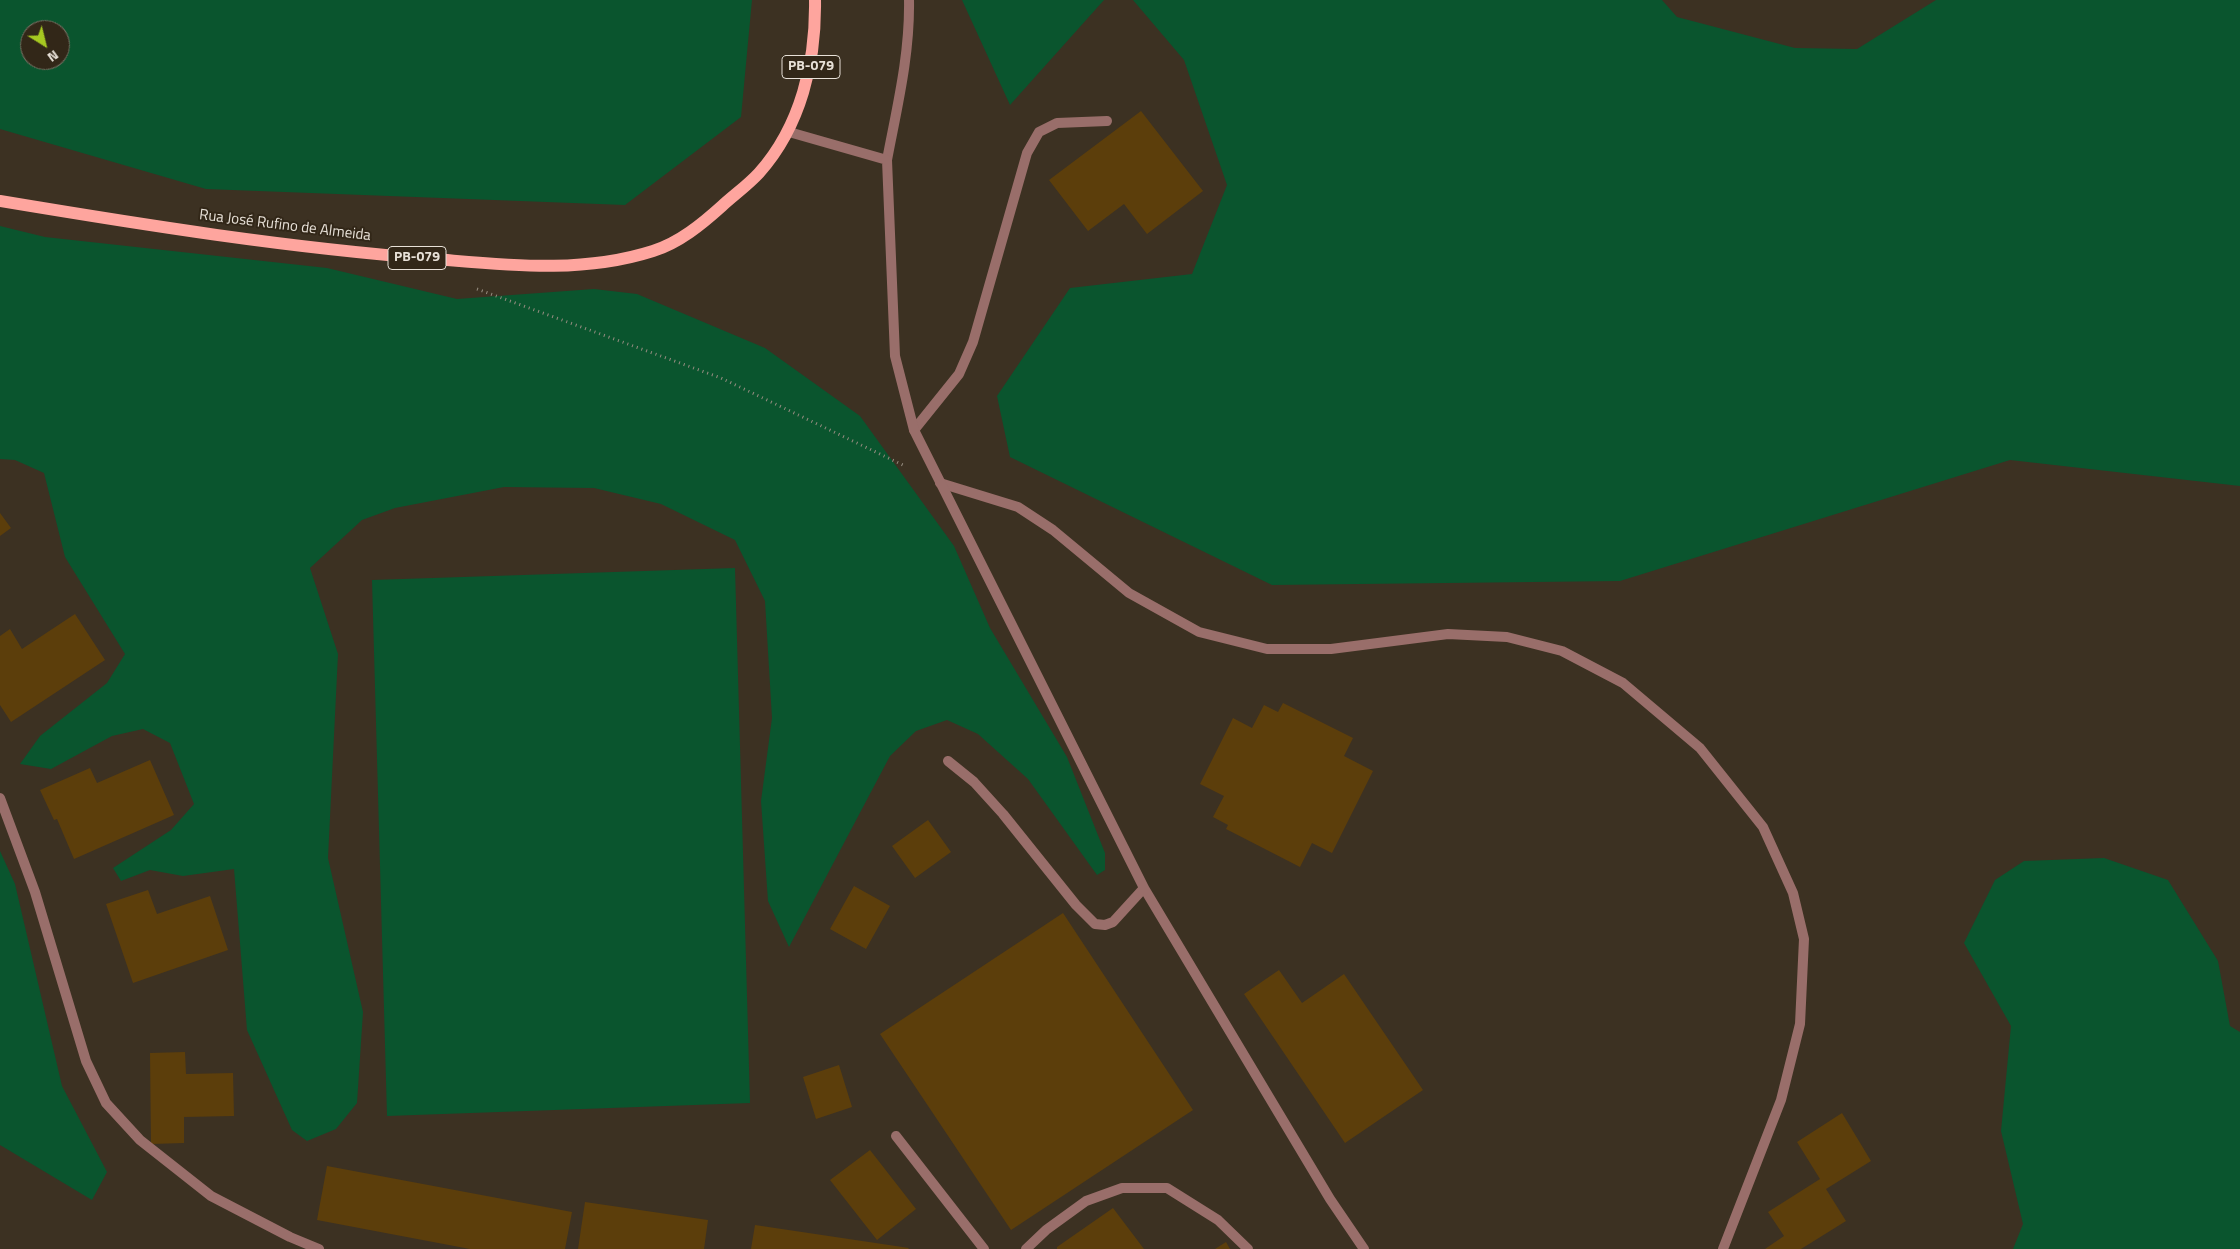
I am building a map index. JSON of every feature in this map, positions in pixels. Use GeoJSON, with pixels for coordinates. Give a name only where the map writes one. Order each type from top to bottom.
{"type":"FeatureCollection","features":[{"type":"Feature","properties":{"kind":"main road","name":"PB-079"},"geometry":{"type":"LineString","coordinates":[[789,132],[811,67],[815,27],[815,0]]}},
{"type":"Feature","properties":{"kind":"main road","name":"Rua José Rufino de Almeida"},"geometry":{"type":"LineString","coordinates":[[0,202],[245,239],[385,255],[565,267],[610,262],[655,250],[680,238],[707,220],[759,173],[789,132]]}},
{"type":"Feature","properties":{"kind":"street"},"geometry":{"type":"LineString","coordinates":[[908,0],[909,26],[905,69],[887,160],[895,356],[914,430],[1144,888],[1330,1199],[1364,1249]]}},
{"type":"Feature","properties":{"kind":"street"},"geometry":{"type":"LineString","coordinates":[[914,430],[959,374],[973,342],[1028,153],[1038,132],[1057,123],[1107,121]]}},
{"type":"Feature","properties":{"kind":"street"},"geometry":{"type":"LineString","coordinates":[[789,132],[887,160]]}},
{"type":"Feature","properties":{"kind":"street"},"geometry":{"type":"LineString","coordinates":[[940,484],[1018,507],[1053,530],[1129,593],[1199,632],[1267,649],[1331,649],[1448,634],[1507,637],[1562,650],[1622,683],[1700,748],[1763,827],[1793,893],[1804,939],[1800,1024],[1781,1100],[1724,1249]]}},
{"type":"Feature","properties":{"kind":"street"},"geometry":{"type":"LineString","coordinates":[[948,761],[974,782],[1003,814],[1076,905],[1094,924],[1105,925],[1113,922],[1144,888]]}},
{"type":"Feature","properties":{"kind":"street"},"geometry":{"type":"LineString","coordinates":[[0,798],[35,892],[86,1061],[106,1103],[140,1140],[212,1196],[290,1237],[319,1249]]}},
{"type":"Feature","properties":{"kind":"street"},"geometry":{"type":"LineString","coordinates":[[896,1136],[984,1249]]}},
{"type":"Feature","properties":{"kind":"street"},"geometry":{"type":"LineString","coordinates":[[1026,1249],[1046,1230],[1086,1201],[1122,1188],[1167,1188],[1218,1220],[1248,1249]]}},
{"type":"Feature","properties":{"kind":"path"},"geometry":{"type":"LineString","coordinates":[[469,286],[721,378],[940,484]]}},
{"type":"Feature","properties":{"kind":"green space"},"geometry":{"type":"Polygon","coordinates":[[[0,0],[752,0],[741,117],[625,205],[206,189],[0,129],[0,0]]]}},
{"type":"Feature","properties":{"kind":"green space"},"geometry":{"type":"Polygon","coordinates":[[[962,0],[1104,0],[1010,105],[962,0]]]}},
{"type":"Feature","properties":{"kind":"green space"},"geometry":{"type":"Polygon","coordinates":[[[1133,0],[1662,0],[1677,17],[1795,48],[1857,49],[1936,0],[2240,0],[2240,486],[2010,460],[1620,581],[1272,585],[1010,457],[997,396],[1070,288],[1192,274],[1227,185],[1184,60],[1133,0]]]}},
{"type":"Feature","properties":{"kind":"green space"},"geometry":{"type":"Polygon","coordinates":[[[0,226],[45,237],[327,268],[457,299],[594,289],[637,294],[765,348],[860,416],[954,546],[990,628],[1067,757],[1105,853],[1105,870],[1097,875],[1028,779],[978,734],[947,720],[916,731],[890,756],[789,947],[768,901],[761,801],[772,718],[765,601],[735,540],[661,504],[594,488],[504,487],[395,508],[362,520],[310,568],[338,654],[328,858],[363,1012],[357,1103],[336,1129],[307,1141],[292,1130],[247,1030],[234,869],[183,876],[150,870],[121,881],[113,868],[171,830],[194,804],[170,743],[143,729],[112,736],[51,769],[20,764],[40,736],[107,683],[125,654],[65,557],[44,473],[15,460],[0,459],[0,226]]]}},
{"type":"Feature","properties":{"kind":"green space"},"geometry":{"type":"Polygon","coordinates":[[[735,568],[750,1103],[387,1116],[372,580],[735,568]]]}},
{"type":"Feature","properties":{"kind":"green space"},"geometry":{"type":"Polygon","coordinates":[[[0,851],[15,884],[62,1086],[107,1172],[92,1200],[0,1145],[0,851]]]}},
{"type":"Feature","properties":{"kind":"green space"},"geometry":{"type":"Polygon","coordinates":[[[2104,858],[2168,880],[2218,961],[2230,1026],[2240,1032],[2240,1249],[2013,1249],[2023,1224],[2001,1131],[2011,1026],[1964,943],[1995,880],[2024,861],[2104,858]]]}},
{"type":"Feature","properties":{"kind":"building"},"geometry":{"type":"Polygon","coordinates":[[[1141,111],[1203,191],[1147,234],[1124,204],[1088,231],[1049,180],[1141,111]]]}},
{"type":"Feature","properties":{"kind":"building"},"geometry":{"type":"Polygon","coordinates":[[[0,513],[11,528],[0,536],[0,513]]]}},
{"type":"Feature","properties":{"kind":"building"},"geometry":{"type":"Polygon","coordinates":[[[75,614],[105,660],[11,722],[0,705],[0,636],[10,629],[22,649],[75,614]]]}},
{"type":"Feature","properties":{"kind":"building"},"geometry":{"type":"Polygon","coordinates":[[[1283,703],[1353,738],[1344,756],[1373,771],[1332,853],[1312,843],[1300,867],[1226,829],[1228,825],[1213,817],[1224,796],[1200,784],[1233,718],[1252,728],[1264,705],[1278,712],[1283,703]]]}},
{"type":"Feature","properties":{"kind":"building"},"geometry":{"type":"Polygon","coordinates":[[[150,760],[174,815],[74,859],[57,819],[54,820],[40,790],[90,768],[97,783],[150,760]]]}},
{"type":"Feature","properties":{"kind":"building"},"geometry":{"type":"Polygon","coordinates":[[[928,820],[951,852],[915,878],[892,846],[928,820]]]}},
{"type":"Feature","properties":{"kind":"building"},"geometry":{"type":"Polygon","coordinates":[[[854,886],[890,906],[866,949],[830,929],[854,886]]]}},
{"type":"Feature","properties":{"kind":"building"},"geometry":{"type":"Polygon","coordinates":[[[148,890],[157,914],[210,896],[228,950],[133,983],[106,904],[148,890]]]}},
{"type":"Feature","properties":{"kind":"building"},"geometry":{"type":"Polygon","coordinates":[[[1063,913],[1193,1110],[1011,1230],[880,1034],[1063,913]]]}},
{"type":"Feature","properties":{"kind":"building"},"geometry":{"type":"Polygon","coordinates":[[[1279,970],[1302,1003],[1344,974],[1423,1090],[1345,1143],[1244,994],[1279,970]]]}},
{"type":"Feature","properties":{"kind":"building"},"geometry":{"type":"Polygon","coordinates":[[[185,1052],[186,1074],[233,1073],[234,1116],[184,1117],[184,1143],[151,1144],[150,1053],[185,1052]]]}},
{"type":"Feature","properties":{"kind":"building"},"geometry":{"type":"Polygon","coordinates":[[[839,1065],[852,1107],[816,1119],[803,1077],[839,1065]]]}},
{"type":"Feature","properties":{"kind":"building"},"geometry":{"type":"Polygon","coordinates":[[[1842,1113],[1871,1161],[1826,1189],[1846,1221],[1801,1249],[1765,1249],[1784,1236],[1768,1212],[1820,1179],[1797,1142],[1842,1113]]]}},
{"type":"Feature","properties":{"kind":"building"},"geometry":{"type":"Polygon","coordinates":[[[870,1150],[916,1209],[877,1240],[830,1180],[870,1150]]]}},
{"type":"Feature","properties":{"kind":"building"},"geometry":{"type":"Polygon","coordinates":[[[327,1166],[572,1212],[565,1249],[470,1249],[317,1220],[327,1166]]]}},
{"type":"Feature","properties":{"kind":"building"},"geometry":{"type":"Polygon","coordinates":[[[585,1202],[708,1220],[704,1249],[578,1249],[585,1202]]]}},
{"type":"Feature","properties":{"kind":"building"},"geometry":{"type":"Polygon","coordinates":[[[1113,1208],[1144,1249],[1057,1249],[1057,1247],[1113,1208]]]}},
{"type":"Feature","properties":{"kind":"building"},"geometry":{"type":"Polygon","coordinates":[[[755,1225],[909,1248],[751,1249],[755,1225]]]}},
{"type":"Feature","properties":{"kind":"building"},"geometry":{"type":"Polygon","coordinates":[[[1226,1242],[1230,1249],[1215,1249],[1226,1242]]]}}]}
